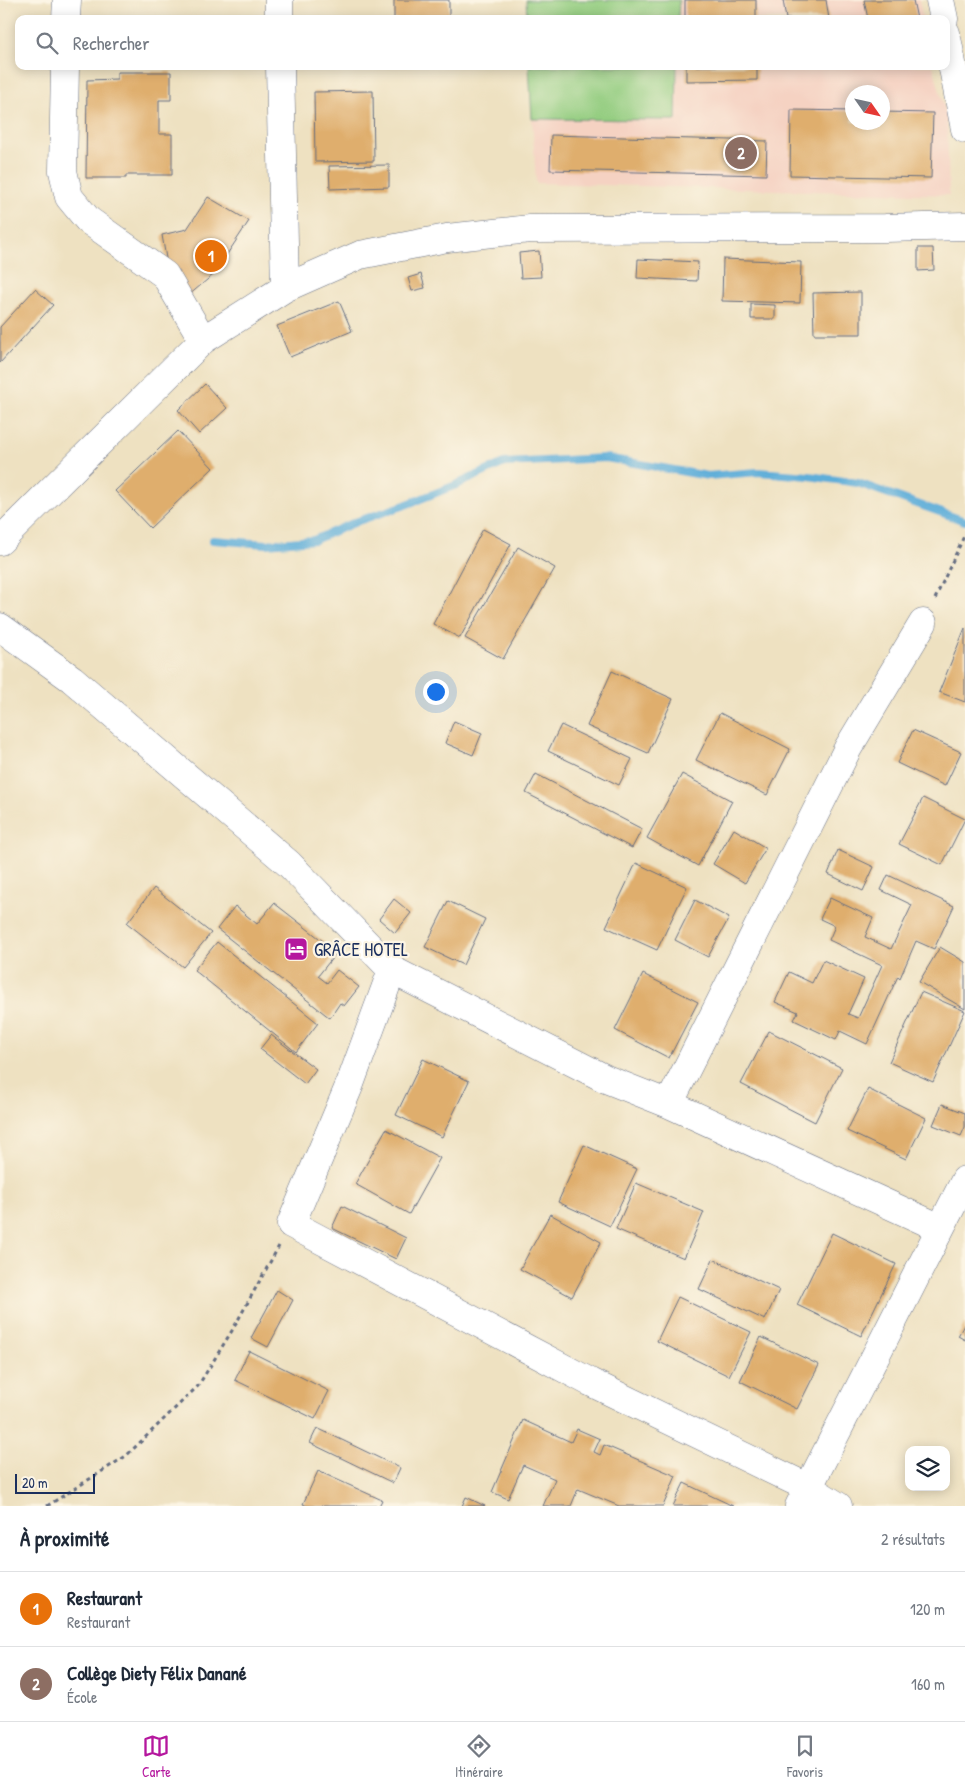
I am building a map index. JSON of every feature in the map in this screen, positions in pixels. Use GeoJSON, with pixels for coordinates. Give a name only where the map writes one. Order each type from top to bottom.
{"type":"FeatureCollection","features":[{"type":"Feature","properties":{"kind":"street"},"geometry":{"type":"LineString","coordinates":[[66,15],[67,0]]}},
{"type":"Feature","properties":{"kind":"street"},"geometry":{"type":"LineString","coordinates":[[279,0],[279,15]]}},
{"type":"Feature","properties":{"kind":"street"},"geometry":{"type":"LineString","coordinates":[[940,0],[943,15]]}},
{"type":"Feature","properties":{"kind":"street"},"geometry":{"type":"LineString","coordinates":[[950,53],[965,130]]}},
{"type":"Feature","properties":{"kind":"street"},"geometry":{"type":"LineString","coordinates":[[65,70],[63,171],[69,197],[88,220],[165,275],[203,340]]}},
{"type":"Feature","properties":{"kind":"street"},"geometry":{"type":"LineString","coordinates":[[280,70],[285,288]]}},
{"type":"Feature","properties":{"kind":"street"},"geometry":{"type":"LineString","coordinates":[[0,541],[203,340],[285,288],[360,255],[447,238],[530,229],[965,226]]}},
{"type":"Feature","properties":{"kind":"street"},"geometry":{"type":"LineString","coordinates":[[669,1104],[848,748],[923,622]]}},
{"type":"Feature","properties":{"kind":"street"},"geometry":{"type":"LineString","coordinates":[[0,627],[72,679],[289,864],[392,970],[606,1079],[669,1104],[940,1228]]}},
{"type":"Feature","properties":{"kind":"street"},"geometry":{"type":"LineString","coordinates":[[392,970],[350,1084],[291,1224],[804,1497],[838,1506]]}},
{"type":"Feature","properties":{"kind":"street"},"geometry":{"type":"LineString","coordinates":[[804,1497],[965,1180]]}},
{"type":"Feature","properties":{"kind":"path"},"geometry":{"type":"LineString","coordinates":[[923,622],[965,534]]}},
{"type":"Feature","properties":{"kind":"path"},"geometry":{"type":"LineString","coordinates":[[47,1506],[126,1456],[198,1386],[233,1329],[291,1224]]}},
{"type":"Feature","properties":{"kind":"shaded area"},"geometry":{"type":"Polygon","coordinates":[[[526,0],[919,0],[922,15],[527,15],[526,0]]]}},
{"type":"Feature","properties":{"kind":"shaded area"},"geometry":{"type":"Polygon","coordinates":[[[529,70],[934,70],[947,117],[949,195],[536,183],[529,70]]]}},
{"type":"Feature","properties":{"kind":"green space"},"geometry":{"type":"Polygon","coordinates":[[[526,0],[679,0],[678,15],[527,15],[526,0]]]}},
{"type":"Feature","properties":{"kind":"green space"},"geometry":{"type":"Polygon","coordinates":[[[529,70],[677,70],[676,120],[532,119],[529,70]]]}},
{"type":"Feature","properties":{"kind":"building"},"geometry":{"type":"Polygon","coordinates":[[[394,0],[449,0],[449,15],[394,15],[394,0]]]}},
{"type":"Feature","properties":{"kind":"building"},"geometry":{"type":"Polygon","coordinates":[[[685,0],[756,0],[756,15],[685,15],[685,0]]]}},
{"type":"Feature","properties":{"kind":"building"},"geometry":{"type":"Polygon","coordinates":[[[783,0],[826,0],[828,15],[785,15],[783,0]]]}},
{"type":"Feature","properties":{"kind":"building"},"geometry":{"type":"Polygon","coordinates":[[[864,0],[913,0],[916,15],[867,15],[864,0]]]}},
{"type":"Feature","properties":{"kind":"building"},"geometry":{"type":"Polygon","coordinates":[[[686,70],[757,70],[757,80],[686,81],[686,70]]]}},
{"type":"Feature","properties":{"kind":"building"},"geometry":{"type":"Polygon","coordinates":[[[117,72],[171,72],[171,100],[159,100],[159,134],[172,134],[172,175],[126,175],[126,178],[86,178],[87,80],[117,79],[117,72]]]}},
{"type":"Feature","properties":{"kind":"building"},"geometry":{"type":"Polygon","coordinates":[[[373,91],[374,161],[315,162],[314,92],[373,91]]]}},
{"type":"Feature","properties":{"kind":"building"},"geometry":{"type":"Polygon","coordinates":[[[791,110],[845,111],[845,130],[890,130],[890,112],[933,113],[931,178],[790,175],[791,110]]]}},
{"type":"Feature","properties":{"kind":"building"},"geometry":{"type":"Polygon","coordinates":[[[551,135],[767,141],[766,175],[550,170],[551,135]]]}},
{"type":"Feature","properties":{"kind":"building"},"geometry":{"type":"Polygon","coordinates":[[[389,165],[389,187],[330,189],[329,166],[389,165]]]}},
{"type":"Feature","properties":{"kind":"building"},"geometry":{"type":"Polygon","coordinates":[[[208,197],[249,221],[214,274],[182,301],[167,264],[162,235],[187,229],[208,197]]]}},
{"type":"Feature","properties":{"kind":"building"},"geometry":{"type":"Polygon","coordinates":[[[918,248],[933,248],[934,270],[918,271],[918,248]]]}},
{"type":"Feature","properties":{"kind":"building"},"geometry":{"type":"Polygon","coordinates":[[[539,251],[541,277],[521,278],[519,253],[539,251]]]}},
{"type":"Feature","properties":{"kind":"building"},"geometry":{"type":"Polygon","coordinates":[[[638,259],[698,262],[697,281],[637,278],[638,259]]]}},
{"type":"Feature","properties":{"kind":"building"},"geometry":{"type":"Polygon","coordinates":[[[723,259],[801,262],[800,303],[722,301],[723,259]]]}},
{"type":"Feature","properties":{"kind":"building"},"geometry":{"type":"Polygon","coordinates":[[[421,274],[425,288],[412,291],[408,278],[421,274]]]}},
{"type":"Feature","properties":{"kind":"building"},"geometry":{"type":"Polygon","coordinates":[[[35,289],[53,305],[0,363],[0,327],[35,289]]]}},
{"type":"Feature","properties":{"kind":"building"},"geometry":{"type":"Polygon","coordinates":[[[861,292],[861,334],[814,334],[813,293],[861,292]]]}},
{"type":"Feature","properties":{"kind":"building"},"geometry":{"type":"Polygon","coordinates":[[[339,301],[352,331],[290,357],[277,326],[339,301]]]}},
{"type":"Feature","properties":{"kind":"building"},"geometry":{"type":"Polygon","coordinates":[[[751,304],[775,305],[775,319],[751,319],[751,304]]]}},
{"type":"Feature","properties":{"kind":"building"},"geometry":{"type":"Polygon","coordinates":[[[205,384],[227,408],[199,434],[178,410],[205,384]]]}},
{"type":"Feature","properties":{"kind":"building"},"geometry":{"type":"Polygon","coordinates":[[[178,431],[213,468],[150,528],[115,491],[178,431]]]}},
{"type":"Feature","properties":{"kind":"building"},"geometry":{"type":"Polygon","coordinates":[[[483,529],[511,544],[460,638],[433,624],[483,529]]]}},
{"type":"Feature","properties":{"kind":"building"},"geometry":{"type":"Polygon","coordinates":[[[518,547],[555,568],[503,659],[465,638],[518,547]]]}},
{"type":"Feature","properties":{"kind":"building"},"geometry":{"type":"Polygon","coordinates":[[[965,628],[965,702],[939,692],[965,628]]]}},
{"type":"Feature","properties":{"kind":"building"},"geometry":{"type":"Polygon","coordinates":[[[612,671],[673,699],[648,753],[587,726],[612,671]]]}},
{"type":"Feature","properties":{"kind":"building"},"geometry":{"type":"Polygon","coordinates":[[[720,713],[790,749],[767,795],[696,760],[720,713]]]}},
{"type":"Feature","properties":{"kind":"building"},"geometry":{"type":"Polygon","coordinates":[[[454,721],[482,733],[473,755],[445,743],[454,721]]]}},
{"type":"Feature","properties":{"kind":"building"},"geometry":{"type":"Polygon","coordinates":[[[561,725],[632,759],[619,785],[548,751],[561,725]]]}},
{"type":"Feature","properties":{"kind":"building"},"geometry":{"type":"Polygon","coordinates":[[[913,730],[961,752],[945,786],[897,763],[913,730]]]}},
{"type":"Feature","properties":{"kind":"building"},"geometry":{"type":"Polygon","coordinates":[[[536,774],[642,829],[632,848],[526,793],[536,774]]]}},
{"type":"Feature","properties":{"kind":"building"},"geometry":{"type":"Polygon","coordinates":[[[682,774],[732,801],[698,866],[647,838],[682,774]]]}},
{"type":"Feature","properties":{"kind":"building"},"geometry":{"type":"Polygon","coordinates":[[[923,798],[965,819],[942,865],[899,844],[923,798]]]}},
{"type":"Feature","properties":{"kind":"building"},"geometry":{"type":"Polygon","coordinates":[[[734,829],[766,848],[745,883],[713,864],[734,829]]]}},
{"type":"Feature","properties":{"kind":"building"},"geometry":{"type":"Polygon","coordinates":[[[838,850],[874,867],[863,891],[828,874],[838,850]]]}},
{"type":"Feature","properties":{"kind":"building"},"geometry":{"type":"Polygon","coordinates":[[[636,863],[687,887],[657,950],[606,927],[636,863]]]}},
{"type":"Feature","properties":{"kind":"building"},"geometry":{"type":"Polygon","coordinates":[[[888,875],[954,906],[934,949],[916,941],[867,1044],[840,1031],[836,1040],[794,1020],[798,1012],[775,1002],[789,972],[812,983],[823,960],[864,979],[848,1014],[858,1018],[882,965],[829,940],[835,926],[820,919],[830,898],[873,918],[865,937],[891,949],[912,905],[881,890],[888,875]]]}},
{"type":"Feature","properties":{"kind":"building"},"geometry":{"type":"Polygon","coordinates":[[[154,888],[211,933],[183,967],[127,923],[154,888]]]}},
{"type":"Feature","properties":{"kind":"building"},"geometry":{"type":"Polygon","coordinates":[[[394,899],[411,913],[395,933],[379,919],[394,899]]]}},
{"type":"Feature","properties":{"kind":"building"},"geometry":{"type":"Polygon","coordinates":[[[695,900],[729,918],[708,957],[675,940],[695,900]]]}},
{"type":"Feature","properties":{"kind":"building"},"geometry":{"type":"Polygon","coordinates":[[[448,901],[485,919],[463,965],[425,947],[448,901]]]}},
{"type":"Feature","properties":{"kind":"building"},"geometry":{"type":"Polygon","coordinates":[[[274,903],[337,952],[318,976],[327,983],[337,970],[359,987],[344,1006],[340,1003],[330,1018],[217,929],[235,906],[257,924],[274,903]]]}},
{"type":"Feature","properties":{"kind":"building"},"geometry":{"type":"Polygon","coordinates":[[[217,942],[318,1023],[296,1052],[194,970],[217,942]]]}},
{"type":"Feature","properties":{"kind":"building"},"geometry":{"type":"Polygon","coordinates":[[[940,947],[965,962],[965,1009],[919,982],[940,947]]]}},
{"type":"Feature","properties":{"kind":"building"},"geometry":{"type":"Polygon","coordinates":[[[643,974],[698,1002],[669,1058],[615,1030],[643,974]]]}},
{"type":"Feature","properties":{"kind":"building"},"geometry":{"type":"Polygon","coordinates":[[[921,992],[965,1011],[933,1082],[889,1062],[921,992]]]}},
{"type":"Feature","properties":{"kind":"building"},"geometry":{"type":"Polygon","coordinates":[[[769,1031],[842,1068],[815,1122],[741,1084],[769,1031]]]}},
{"type":"Feature","properties":{"kind":"building"},"geometry":{"type":"Polygon","coordinates":[[[271,1035],[316,1069],[305,1084],[260,1049],[271,1035]]]}},
{"type":"Feature","properties":{"kind":"building"},"geometry":{"type":"Polygon","coordinates":[[[423,1059],[469,1081],[442,1137],[396,1115],[423,1059]]]}},
{"type":"Feature","properties":{"kind":"building"},"geometry":{"type":"Polygon","coordinates":[[[868,1089],[926,1118],[906,1159],[847,1131],[868,1089]]]}},
{"type":"Feature","properties":{"kind":"building"},"geometry":{"type":"Polygon","coordinates":[[[942,1104],[965,1113],[965,1127],[961,1136],[933,1125],[942,1104]]]}},
{"type":"Feature","properties":{"kind":"building"},"geometry":{"type":"Polygon","coordinates":[[[386,1129],[440,1158],[409,1214],[355,1184],[386,1129]]]}},
{"type":"Feature","properties":{"kind":"building"},"geometry":{"type":"Polygon","coordinates":[[[584,1145],[637,1169],[610,1226],[558,1202],[584,1145]]]}},
{"type":"Feature","properties":{"kind":"building"},"geometry":{"type":"Polygon","coordinates":[[[636,1183],[704,1212],[684,1258],[616,1229],[636,1183]]]}},
{"type":"Feature","properties":{"kind":"building"},"geometry":{"type":"Polygon","coordinates":[[[342,1206],[406,1238],[396,1259],[332,1228],[342,1206]]]}},
{"type":"Feature","properties":{"kind":"building"},"geometry":{"type":"Polygon","coordinates":[[[550,1214],[601,1242],[572,1297],[520,1269],[550,1214]]]}},
{"type":"Feature","properties":{"kind":"building"},"geometry":{"type":"Polygon","coordinates":[[[832,1233],[896,1264],[861,1336],[797,1305],[832,1233]]]}},
{"type":"Feature","properties":{"kind":"building"},"geometry":{"type":"Polygon","coordinates":[[[713,1259],[779,1290],[765,1320],[699,1289],[713,1259]]]}},
{"type":"Feature","properties":{"kind":"building"},"geometry":{"type":"Polygon","coordinates":[[[277,1290],[293,1300],[268,1347],[251,1338],[277,1290]]]}},
{"type":"Feature","properties":{"kind":"building"},"geometry":{"type":"Polygon","coordinates":[[[678,1297],[751,1332],[729,1376],[657,1341],[678,1297]]]}},
{"type":"Feature","properties":{"kind":"building"},"geometry":{"type":"Polygon","coordinates":[[[965,1323],[965,1340],[958,1336],[965,1323]]]}},
{"type":"Feature","properties":{"kind":"building"},"geometry":{"type":"Polygon","coordinates":[[[761,1337],[819,1365],[797,1409],[740,1381],[761,1337]]]}},
{"type":"Feature","properties":{"kind":"building"},"geometry":{"type":"Polygon","coordinates":[[[249,1351],[329,1391],[315,1419],[235,1380],[249,1351]]]}},
{"type":"Feature","properties":{"kind":"building"},"geometry":{"type":"Polygon","coordinates":[[[523,1420],[571,1442],[577,1429],[600,1439],[594,1452],[600,1455],[604,1445],[676,1476],[663,1506],[619,1506],[578,1489],[571,1506],[543,1506],[555,1479],[523,1465],[508,1499],[492,1492],[523,1420]]]}},
{"type":"Feature","properties":{"kind":"building"},"geometry":{"type":"Polygon","coordinates":[[[317,1428],[400,1468],[393,1483],[310,1443],[317,1428]]]}},
{"type":"Feature","properties":{"kind":"building"},"geometry":{"type":"Polygon","coordinates":[[[318,1471],[382,1500],[379,1506],[307,1506],[303,1504],[318,1471]]]}},
{"type":"Feature","properties":{"kind":"building"},"geometry":{"type":"Polygon","coordinates":[[[684,1483],[733,1506],[673,1506],[684,1483]]]}},
{"type":"Feature","properties":{"kind":"building"},"geometry":{"type":"Polygon","coordinates":[[[466,1497],[485,1506],[462,1506],[466,1497]]]}},
{"type":"Feature","properties":{"kind":"waterway"},"geometry":{"type":"LineString","coordinates":[[213,540],[266,544],[314,540],[358,521],[456,485],[504,463],[606,458],[708,476],[758,472],[809,476],[858,483],[965,521]]}},
{"type":"Feature","properties":{"kind":"place","name":"Collège Diety Félix Danané"},"geometry":{"type":"Point","coordinates":[741,153]}},
{"type":"Feature","properties":{"kind":"place","name":"Restaurant"},"geometry":{"type":"Point","coordinates":[211,256]}},
{"type":"Feature","properties":{"kind":"place","name":"GRÂCE HOTEL"},"geometry":{"type":"Point","coordinates":[296,949]}}]}
